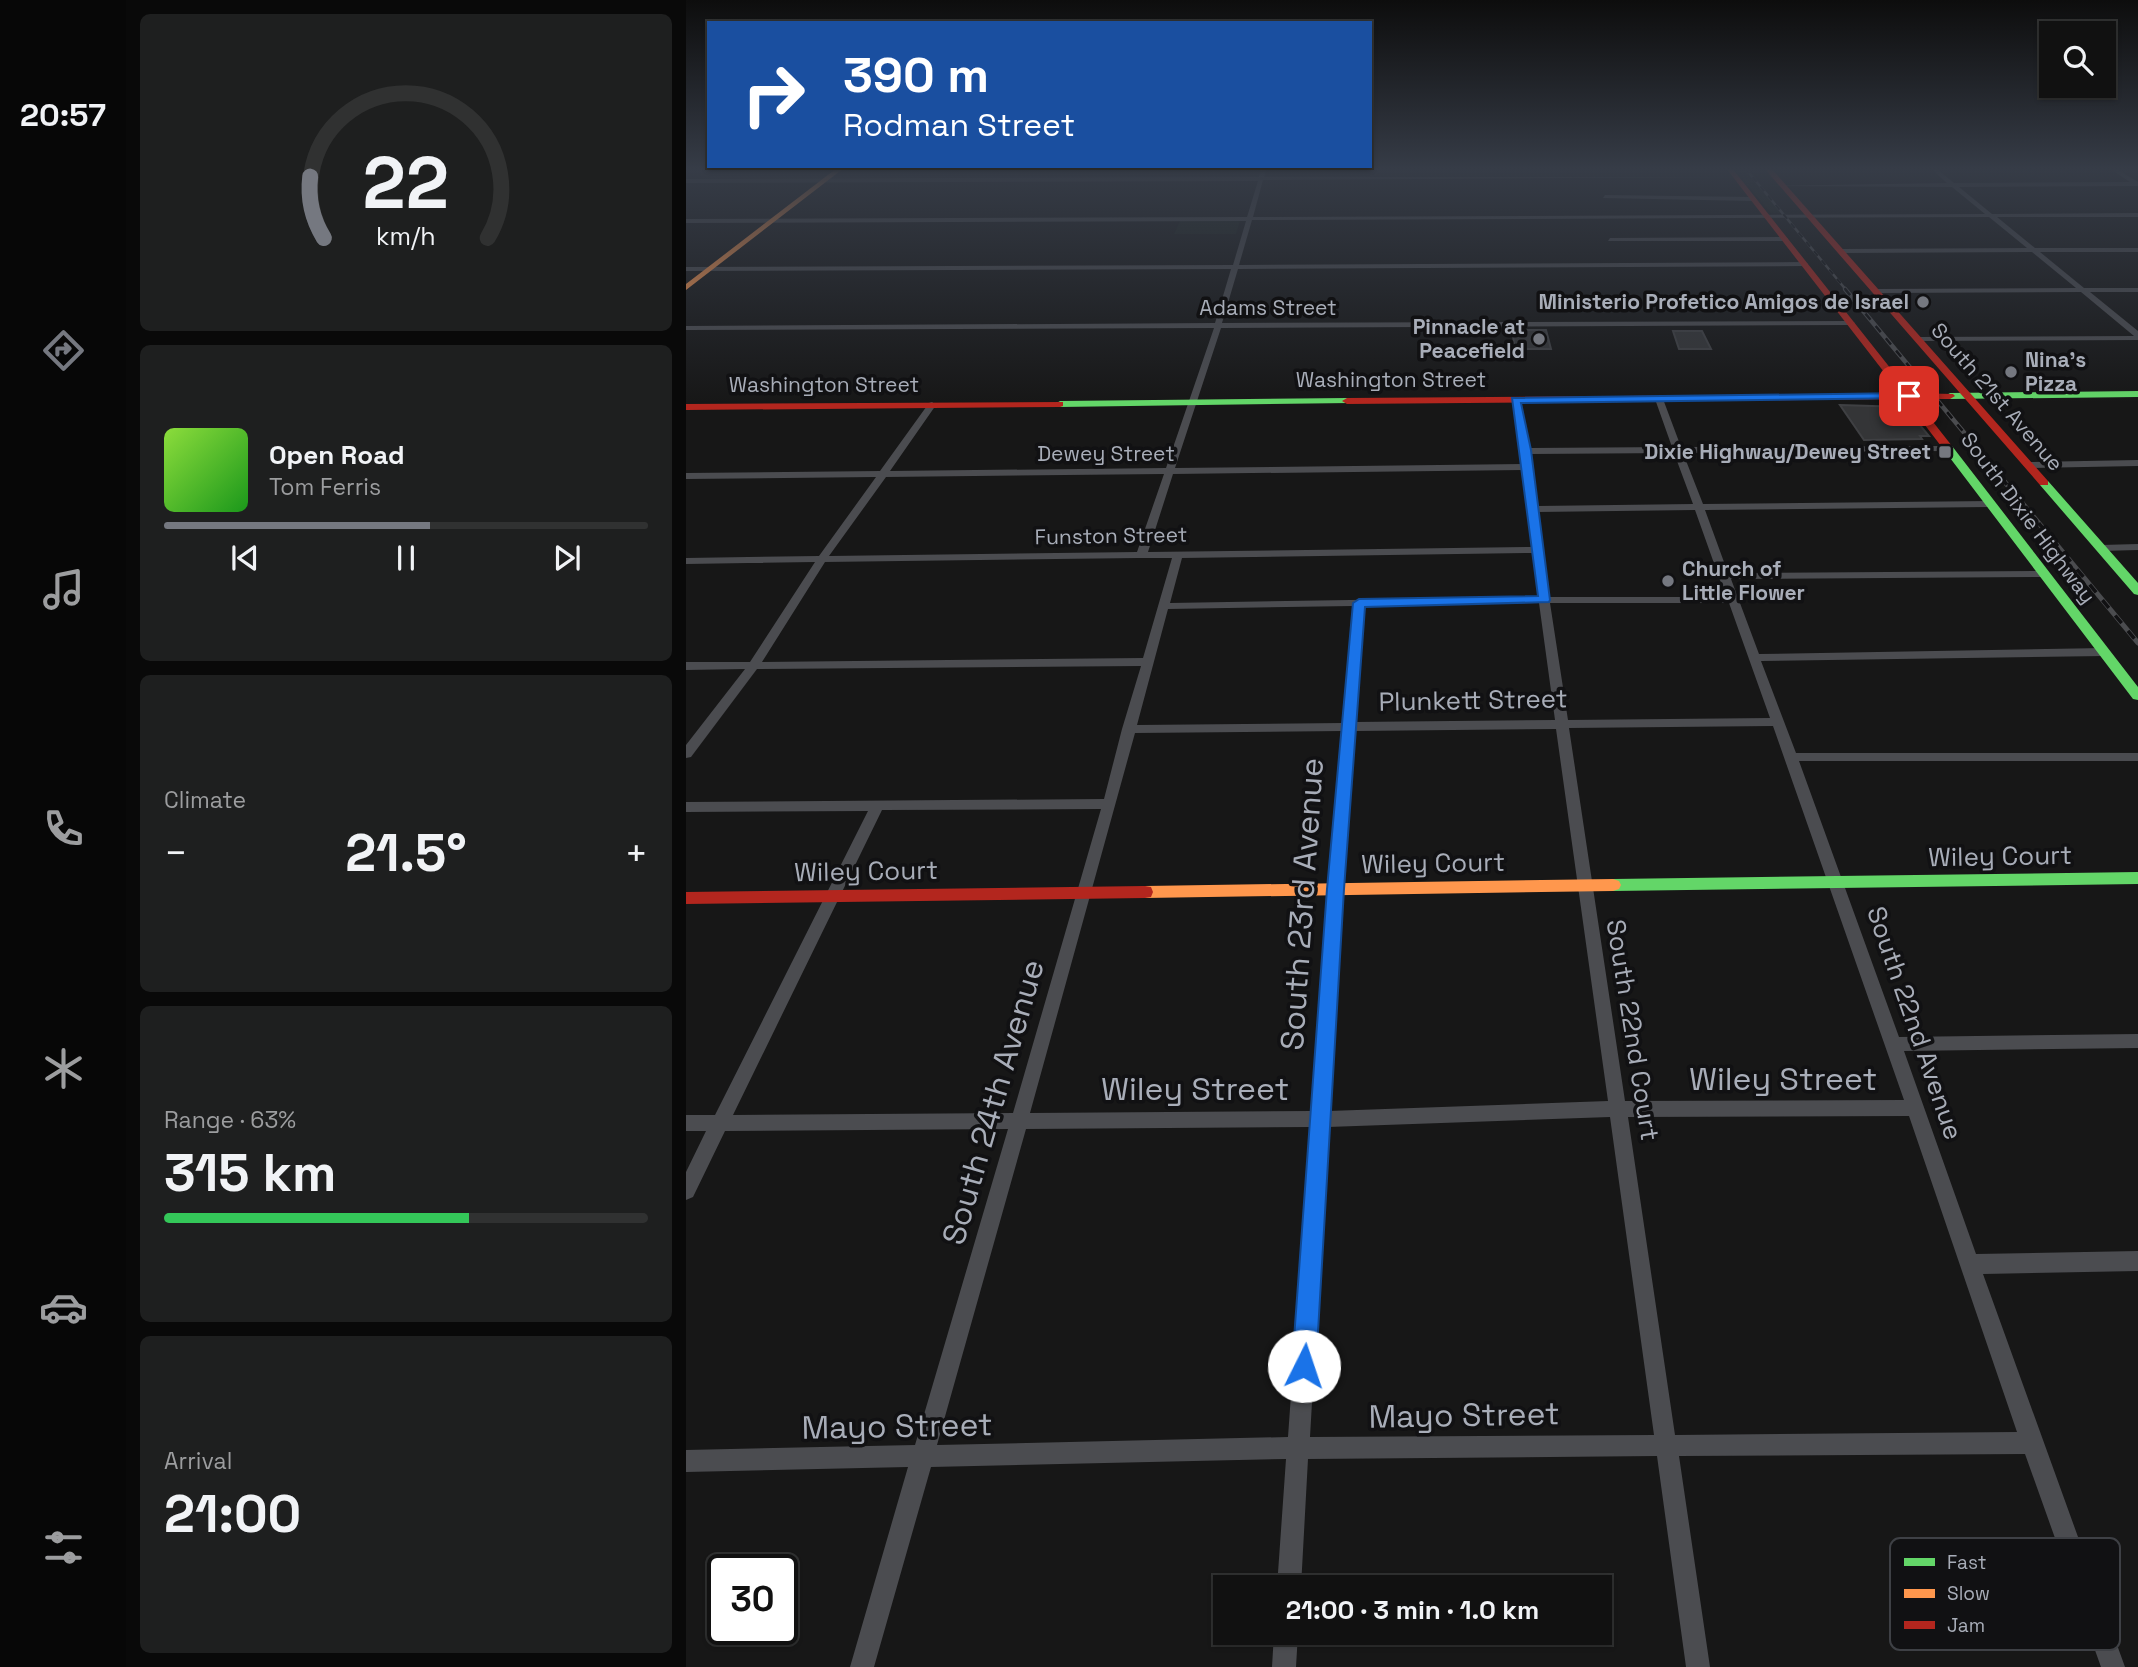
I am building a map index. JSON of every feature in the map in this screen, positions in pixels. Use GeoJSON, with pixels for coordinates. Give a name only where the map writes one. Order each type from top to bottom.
{"type":"FeatureCollection","features":[{"type":"Feature","properties":{"kind":"street"},"geometry":{"type":"LineString","coordinates":[[686,288],[740,246]]}},
{"type":"Feature","properties":{"kind":"street"},"geometry":{"type":"LineString","coordinates":[[1141,556],[1218,326],[1241,246]]}},
{"type":"Feature","properties":{"kind":"street","name":"South Dixie Highway"},"geometry":{"type":"LineString","coordinates":[[1790,246],[2138,696]]}},
{"type":"Feature","properties":{"kind":"street","name":"South 21st Avenue"},"geometry":{"type":"LineString","coordinates":[[1837,246],[2138,591]]}},
{"type":"Feature","properties":{"kind":"street"},"geometry":{"type":"LineString","coordinates":[[2028,246],[2138,337]]}},
{"type":"Feature","properties":{"kind":"street"},"geometry":{"type":"LineString","coordinates":[[1842,251],[2138,250]]}},
{"type":"Feature","properties":{"kind":"street"},"geometry":{"type":"LineString","coordinates":[[686,269],[1805,264]]}},
{"type":"Feature","properties":{"kind":"street"},"geometry":{"type":"LineString","coordinates":[[1877,291],[2138,290]]}},
{"type":"Feature","properties":{"kind":"street","name":"Adams Street"},"geometry":{"type":"LineString","coordinates":[[686,328],[1851,323]]}},
{"type":"Feature","properties":{"kind":"street"},"geometry":{"type":"LineString","coordinates":[[1919,339],[2138,337]]}},
{"type":"Feature","properties":{"kind":"street","name":"Washington Street"},"geometry":{"type":"LineString","coordinates":[[686,407],[2138,394]]}},
{"type":"Feature","properties":{"kind":"street","name":"South 22nd Avenue"},"geometry":{"type":"LineString","coordinates":[[1659,399],[1837,883],[2066,1538]]}},
{"type":"Feature","properties":{"kind":"street","name":"South 22nd Court"},"geometry":{"type":"LineString","coordinates":[[1516,400],[1526,450],[1561,723],[1698,1667]]}},
{"type":"Feature","properties":{"kind":"street"},"geometry":{"type":"LineString","coordinates":[[686,754],[754,665],[822,559],[932,405]]}},
{"type":"Feature","properties":{"kind":"street"},"geometry":{"type":"LineString","coordinates":[[1526,450],[1947,448]]}},
{"type":"Feature","properties":{"kind":"street"},"geometry":{"type":"LineString","coordinates":[[2028,465],[2138,463]]}},
{"type":"Feature","properties":{"kind":"street","name":"Dewey Street"},"geometry":{"type":"LineString","coordinates":[[686,476],[1527,467]]}},
{"type":"Feature","properties":{"kind":"street"},"geometry":{"type":"LineString","coordinates":[[1534,509],[1990,504]]}},
{"type":"Feature","properties":{"kind":"street"},"geometry":{"type":"LineString","coordinates":[[2101,548],[2138,547]]}},
{"type":"Feature","properties":{"kind":"street","name":"Funston Street"},"geometry":{"type":"LineString","coordinates":[[686,561],[1537,550]]}},
{"type":"Feature","properties":{"kind":"street","name":"South 24th Avenue"},"geometry":{"type":"LineString","coordinates":[[862,1667],[1085,892],[1178,554]]}},
{"type":"Feature","properties":{"kind":"street"},"geometry":{"type":"LineString","coordinates":[[1725,576],[2043,574]]}},
{"type":"Feature","properties":{"kind":"street"},"geometry":{"type":"LineString","coordinates":[[1165,606],[1733,600]]}},
{"type":"Feature","properties":{"kind":"street","name":"South 23rd Avenue"},"geometry":{"type":"LineString","coordinates":[[1290,1575],[1335,889],[1359,603]]}},
{"type":"Feature","properties":{"kind":"street"},"geometry":{"type":"LineString","coordinates":[[1753,659],[2104,652]]}},
{"type":"Feature","properties":{"kind":"street"},"geometry":{"type":"LineString","coordinates":[[686,666],[1147,662]]}},
{"type":"Feature","properties":{"kind":"street","name":"Plunkett Street"},"geometry":{"type":"LineString","coordinates":[[1128,729],[1777,723]]}},
{"type":"Feature","properties":{"kind":"street"},"geometry":{"type":"LineString","coordinates":[[1791,757],[2138,757]]}},
{"type":"Feature","properties":{"kind":"street"},"geometry":{"type":"LineString","coordinates":[[686,807],[1108,804]]}},
{"type":"Feature","properties":{"kind":"street"},"geometry":{"type":"LineString","coordinates":[[686,1191],[877,807]]}},
{"type":"Feature","properties":{"kind":"street","name":"Wiley Court"},"geometry":{"type":"LineString","coordinates":[[686,898],[2138,878]]}},
{"type":"Feature","properties":{"kind":"street","name":"Wiley Street"},"geometry":{"type":"LineString","coordinates":[[1892,1044],[2138,1041]]}},
{"type":"Feature","properties":{"kind":"street","name":"Wiley Street"},"geometry":{"type":"LineString","coordinates":[[686,1123],[1321,1119],[1619,1110],[1915,1108]]}},
{"type":"Feature","properties":{"kind":"street"},"geometry":{"type":"LineString","coordinates":[[1970,1264],[2138,1261]]}},
{"type":"Feature","properties":{"kind":"street","name":"Mayo Street"},"geometry":{"type":"LineString","coordinates":[[686,1461],[1299,1448],[2032,1444]]}},
{"type":"Feature","properties":{"kind":"street"},"geometry":{"type":"LineString","coordinates":[[1284,1667],[1285,1645]]}},
{"type":"Feature","properties":{"kind":"street","name":"South 22nd Avenue"},"geometry":{"type":"LineString","coordinates":[[2107,1650],[2113,1667]]}},
{"type":"Feature","properties":{"kind":"building","name":"Pinnacle at Peacefield"},"geometry":{"type":"Polygon","coordinates":[[[1512,330],[1546,330],[1551,349],[1515,349],[1512,330]]]}},
{"type":"Feature","properties":{"kind":"building"},"geometry":{"type":"Polygon","coordinates":[[[1673,331],[1702,331],[1711,349],[1679,349],[1673,331]]]}},
{"type":"Feature","properties":{"kind":"building"},"geometry":{"type":"Polygon","coordinates":[[[1840,405],[1905,407],[1929,436],[1920,436],[1922,439],[1864,440],[1840,405]]]}},
{"type":"Feature","properties":{"kind":"railway"},"geometry":{"type":"LineString","coordinates":[[1810,246],[1847,291]]}},
{"type":"Feature","properties":{"kind":"railway"},"geometry":{"type":"LineString","coordinates":[[1845,289],[1976,447]]}},
{"type":"Feature","properties":{"kind":"railway"},"geometry":{"type":"LineString","coordinates":[[1975,446],[2138,643]]}},
{"type":"Feature","properties":{"kind":"traffic: fast"},"geometry":{"type":"LineString","coordinates":[[1950,396],[2138,394]]}},
{"type":"Feature","properties":{"kind":"traffic: fast"},"geometry":{"type":"LineString","coordinates":[[1060,404],[1347,401]]}},
{"type":"Feature","properties":{"kind":"traffic: fast"},"geometry":{"type":"LineString","coordinates":[[1948,448],[2138,696]]}},
{"type":"Feature","properties":{"kind":"traffic: fast"},"geometry":{"type":"LineString","coordinates":[[2044,483],[2138,591]]}},
{"type":"Feature","properties":{"kind":"traffic: fast"},"geometry":{"type":"LineString","coordinates":[[1613,885],[2138,878]]}},
{"type":"Feature","properties":{"kind":"traffic: slow"},"geometry":{"type":"LineString","coordinates":[[686,288],[741,246]]}},
{"type":"Feature","properties":{"kind":"traffic: slow"},"geometry":{"type":"LineString","coordinates":[[1145,892],[1613,885]]}},
{"type":"Feature","properties":{"kind":"traffic: jam"},"geometry":{"type":"LineString","coordinates":[[1790,246],[1948,448]]}},
{"type":"Feature","properties":{"kind":"traffic: jam"},"geometry":{"type":"LineString","coordinates":[[1835,246],[2044,483]]}},
{"type":"Feature","properties":{"kind":"traffic: jam"},"geometry":{"type":"LineString","coordinates":[[1347,401],[1950,396]]}},
{"type":"Feature","properties":{"kind":"traffic: jam"},"geometry":{"type":"LineString","coordinates":[[686,407],[1060,404]]}},
{"type":"Feature","properties":{"kind":"traffic: jam"},"geometry":{"type":"LineString","coordinates":[[686,898],[1145,892]]}},
{"type":"Feature","properties":{"kind":"place","name":"Ministerio Profetico Amigos de Israel"},"geometry":{"type":"Point","coordinates":[1923,302]}},
{"type":"Feature","properties":{"kind":"place","name":"Pinnacle at Peacefield"},"geometry":{"type":"Point","coordinates":[1539,339]}},
{"type":"Feature","properties":{"kind":"place","name":"Nina's Pizza"},"geometry":{"type":"Point","coordinates":[2011,372]}},
{"type":"Feature","properties":{"kind":"place","name":"Dixie Highway/Dewey Street"},"geometry":{"type":"Point","coordinates":[1945,452]}},
{"type":"Feature","properties":{"kind":"place","name":"Church of Little Flower"},"geometry":{"type":"Point","coordinates":[1668,581]}},
{"type":"Feature","properties":{"kind":"route"},"geometry":{"type":"LineString","coordinates":[[1304,1366],[1335,889],[1359,603],[1544,600],[1526,450],[1516,400],[1909,396]]}}]}
